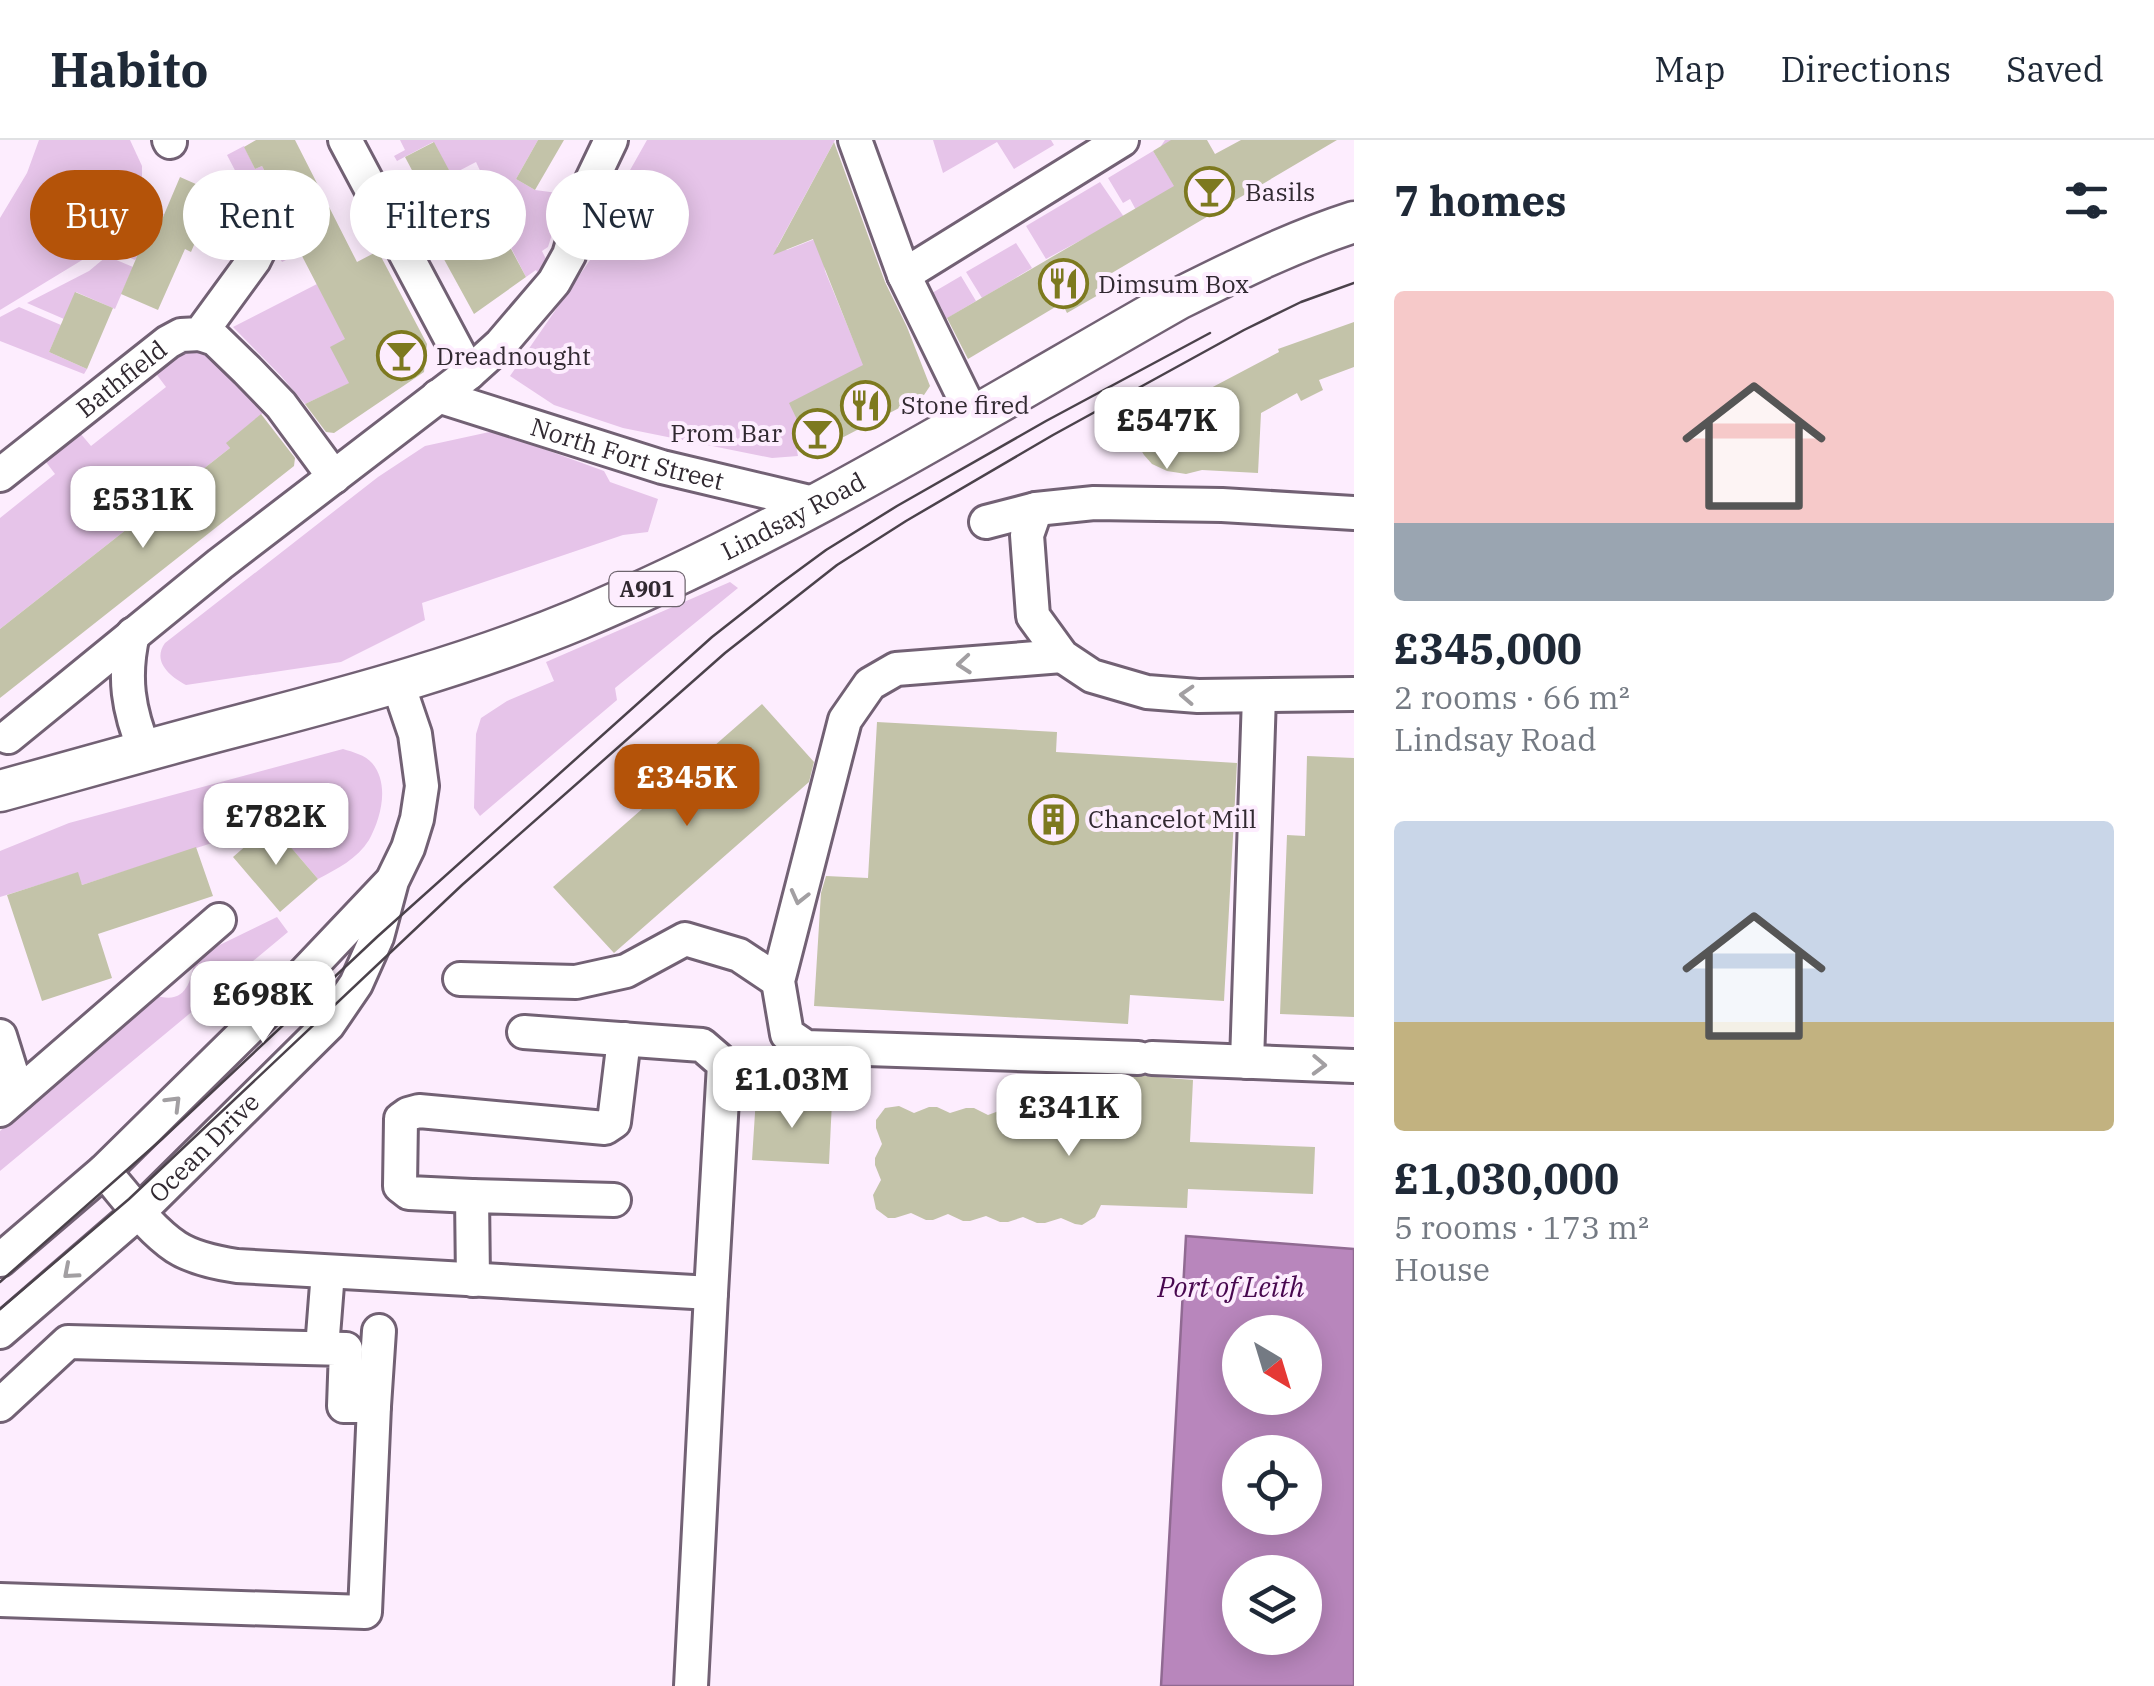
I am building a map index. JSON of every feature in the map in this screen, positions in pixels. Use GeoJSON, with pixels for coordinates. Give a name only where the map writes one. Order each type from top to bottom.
{"type":"FeatureCollection","features":[{"type":"Feature","properties":{"kind":"main road","name":"Lindsay Road"},"geometry":{"type":"LineString","coordinates":[[0,791],[398,684],[577,620],[694,568],[818,504],[1238,269],[1294,243],[1354,222]]}},
{"type":"Feature","properties":{"kind":"street"},"geometry":{"type":"LineString","coordinates":[[345,140],[469,372]]}},
{"type":"Feature","properties":{"kind":"street"},"geometry":{"type":"LineString","coordinates":[[8,737],[501,344],[554,282],[570,255],[590,184],[611,140]]}},
{"type":"Feature","properties":{"kind":"street"},"geometry":{"type":"LineString","coordinates":[[855,140],[904,274],[973,416]]}},
{"type":"Feature","properties":{"kind":"street"},"geometry":{"type":"LineString","coordinates":[[904,274],[1122,140]]}},
{"type":"Feature","properties":{"kind":"street","name":"Bathfield"},"geometry":{"type":"LineString","coordinates":[[200,334],[254,260]]}},
{"type":"Feature","properties":{"kind":"street","name":"Bathfield"},"geometry":{"type":"LineString","coordinates":[[0,475],[168,342],[182,335],[200,334],[215,339],[281,406],[334,476]]}},
{"type":"Feature","properties":{"kind":"street","name":"North Fort Street"},"geometry":{"type":"LineString","coordinates":[[438,396],[662,467],[818,504]]}},
{"type":"Feature","properties":{"kind":"street"},"geometry":{"type":"LineString","coordinates":[[986,522],[1036,509],[1154,502],[1354,513]]}},
{"type":"Feature","properties":{"kind":"street"},"geometry":{"type":"LineString","coordinates":[[1036,509],[1027,535],[1033,616],[1062,656],[1092,676],[1147,692],[1198,696],[1354,694]]}},
{"type":"Feature","properties":{"kind":"street"},"geometry":{"type":"LineString","coordinates":[[134,634],[126,679],[145,751]]}},
{"type":"Feature","properties":{"kind":"street"},"geometry":{"type":"LineString","coordinates":[[1062,656],[896,669],[870,684],[845,720],[778,981],[787,1034],[806,1047],[1354,1066]]}},
{"type":"Feature","properties":{"kind":"street","name":"Ocean Drive"},"geometry":{"type":"LineString","coordinates":[[0,1332],[140,1211],[328,1026],[356,984],[377,936],[392,881],[408,848],[422,786],[415,734],[398,684]]}},
{"type":"Feature","properties":{"kind":"street"},"geometry":{"type":"LineString","coordinates":[[1248,1062],[1259,696]]}},
{"type":"Feature","properties":{"kind":"street","name":"Ocean Drive"},"geometry":{"type":"LineString","coordinates":[[0,1260],[104,1171],[297,981],[392,881]]}},
{"type":"Feature","properties":{"kind":"street"},"geometry":{"type":"LineString","coordinates":[[9,1102],[219,920]]}},
{"type":"Feature","properties":{"kind":"street"},"geometry":{"type":"LineString","coordinates":[[460,978],[576,982],[626,972],[684,938],[739,955],[778,981]]}},
{"type":"Feature","properties":{"kind":"street"},"geometry":{"type":"LineString","coordinates":[[524,1032],[702,1045],[724,1064],[690,1686]]}},
{"type":"Feature","properties":{"kind":"street"},"geometry":{"type":"LineString","coordinates":[[0,1036],[9,1102]]}},
{"type":"Feature","properties":{"kind":"street"},"geometry":{"type":"LineString","coordinates":[[614,1200],[410,1193],[400,1186],[401,1119],[418,1111],[605,1128],[614,1122],[624,1039]]}},
{"type":"Feature","properties":{"kind":"street"},"geometry":{"type":"LineString","coordinates":[[104,1171],[178,1248],[212,1262],[711,1294]]}},
{"type":"Feature","properties":{"kind":"street"},"geometry":{"type":"LineString","coordinates":[[472,1196],[472,1280]]}},
{"type":"Feature","properties":{"kind":"street"},"geometry":{"type":"LineString","coordinates":[[322,1348],[328,1272]]}},
{"type":"Feature","properties":{"kind":"street"},"geometry":{"type":"LineString","coordinates":[[0,1600],[365,1612],[378,1331]]}},
{"type":"Feature","properties":{"kind":"street"},"geometry":{"type":"LineString","coordinates":[[0,1405],[68,1342],[346,1349],[344,1406],[374,1406]]}},
{"type":"Feature","properties":{"kind":"shaded area"},"geometry":{"type":"Polygon","coordinates":[[[39,140],[130,140],[142,166],[142,170],[30,170],[30,260],[82,260],[0,310],[0,218],[27,173],[39,140]]]}},
{"type":"Feature","properties":{"kind":"shaded area"},"geometry":{"type":"Polygon","coordinates":[[[400,140],[538,140],[521,170],[480,170],[476,162],[461,170],[448,170],[433,142],[397,161],[394,156],[405,150],[400,140]]]}},
{"type":"Feature","properties":{"kind":"shaded area"},"geometry":{"type":"Polygon","coordinates":[[[647,140],[835,140],[777,247],[787,250],[820,237],[825,271],[859,354],[870,362],[804,435],[795,440],[798,456],[772,458],[623,428],[554,405],[510,376],[590,260],[689,260],[689,170],[630,170],[647,140]]]}},
{"type":"Feature","properties":{"kind":"shaded area"},"geometry":{"type":"Polygon","coordinates":[[[933,140],[1051,140],[1054,145],[1014,169],[997,142],[943,173],[933,140]]]}},
{"type":"Feature","properties":{"kind":"shaded area"},"geometry":{"type":"Polygon","coordinates":[[[1165,140],[1176,140],[1196,174],[1136,210],[1130,199],[1123,203],[1108,178],[1153,151],[1169,177],[1177,173],[1161,146],[1165,140]]]}},
{"type":"Feature","properties":{"kind":"shaded area"},"geometry":{"type":"Polygon","coordinates":[[[244,146],[255,169],[262,166],[264,170],[235,170],[227,155],[244,146]]]}},
{"type":"Feature","properties":{"kind":"shaded area"},"geometry":{"type":"Polygon","coordinates":[[[1100,182],[1124,217],[1046,259],[1026,226],[1100,182]]]}},
{"type":"Feature","properties":{"kind":"shaded area"},"geometry":{"type":"Polygon","coordinates":[[[526,185],[546,191],[546,248],[542,251],[549,265],[541,279],[536,270],[526,277],[517,260],[526,260],[526,185]]]}},
{"type":"Feature","properties":{"kind":"shaded area"},"geometry":{"type":"Polygon","coordinates":[[[1016,243],[1032,268],[982,298],[966,272],[1016,243]]]}},
{"type":"Feature","properties":{"kind":"shaded area"},"geometry":{"type":"Polygon","coordinates":[[[102,260],[116,260],[133,267],[115,309],[76,292],[64,319],[27,303],[102,260]]]}},
{"type":"Feature","properties":{"kind":"shaded area"},"geometry":{"type":"Polygon","coordinates":[[[961,276],[976,301],[941,322],[936,313],[942,309],[932,293],[961,276]]]}},
{"type":"Feature","properties":{"kind":"shaded area"},"geometry":{"type":"Polygon","coordinates":[[[317,284],[365,376],[305,404],[233,327],[317,284]]]}},
{"type":"Feature","properties":{"kind":"shaded area"},"geometry":{"type":"Polygon","coordinates":[[[19,307],[61,325],[49,352],[87,369],[84,374],[0,341],[0,317],[19,307]]]}},
{"type":"Feature","properties":{"kind":"shaded area"},"geometry":{"type":"Polygon","coordinates":[[[182,346],[202,351],[263,413],[227,443],[230,448],[0,629],[0,518],[55,474],[40,454],[75,427],[91,446],[166,387],[151,367],[182,346]]]}},
{"type":"Feature","properties":{"kind":"shaded area"},"geometry":{"type":"Polygon","coordinates":[[[494,431],[604,471],[610,482],[658,499],[648,532],[623,535],[422,603],[425,620],[341,662],[186,685],[164,667],[160,656],[165,643],[378,477],[425,446],[494,431]]]}},
{"type":"Feature","properties":{"kind":"shaded area"},"geometry":{"type":"Polygon","coordinates":[[[730,582],[738,588],[615,688],[617,700],[480,816],[474,808],[476,734],[481,718],[507,701],[554,681],[546,662],[730,582]]]}},
{"type":"Feature","properties":{"kind":"shaded area"},"geometry":{"type":"Polygon","coordinates":[[[343,749],[366,758],[378,771],[382,791],[380,812],[359,853],[318,879],[271,824],[82,885],[77,873],[0,897],[0,851],[69,823],[343,749]]]}},
{"type":"Feature","properties":{"kind":"shaded area"},"geometry":{"type":"Polygon","coordinates":[[[277,917],[288,932],[0,1171],[0,1131],[154,995],[173,997],[185,990],[195,957],[277,917]]]}},
{"type":"Feature","properties":{"kind":"water","name":"Port of Leith"},"geometry":{"type":"Polygon","coordinates":[[[1186,1236],[1354,1249],[1354,1686],[1161,1686],[1186,1236]]]}},
{"type":"Feature","properties":{"kind":"building"},"geometry":{"type":"Polygon","coordinates":[[[256,140],[295,140],[310,170],[264,170],[262,166],[255,169],[244,147],[256,140]]]}},
{"type":"Feature","properties":{"kind":"building"},"geometry":{"type":"Polygon","coordinates":[[[538,140],[564,140],[535,190],[526,185],[526,170],[521,170],[538,140]]]}},
{"type":"Feature","properties":{"kind":"building"},"geometry":{"type":"Polygon","coordinates":[[[1171,140],[1207,140],[1215,154],[1241,140],[1337,140],[1100,280],[1107,290],[1067,313],[1062,303],[968,359],[947,318],[1174,186],[1153,151],[1171,140]]]}},
{"type":"Feature","properties":{"kind":"building"},"geometry":{"type":"Polygon","coordinates":[[[434,142],[449,170],[412,170],[405,157],[434,142]]]}},
{"type":"Feature","properties":{"kind":"building"},"geometry":{"type":"Polygon","coordinates":[[[834,142],[885,282],[930,386],[924,395],[813,453],[789,403],[863,365],[813,239],[773,255],[834,142]]]}},
{"type":"Feature","properties":{"kind":"building"},"geometry":{"type":"Polygon","coordinates":[[[180,177],[183,178],[183,254],[158,310],[121,294],[135,260],[163,260],[163,217],[180,177]]]}},
{"type":"Feature","properties":{"kind":"building"},"geometry":{"type":"Polygon","coordinates":[[[330,209],[350,248],[350,260],[383,260],[427,344],[424,372],[334,433],[326,432],[305,404],[349,383],[330,347],[345,339],[304,260],[330,260],[330,209]]]}},
{"type":"Feature","properties":{"kind":"building"},"geometry":{"type":"Polygon","coordinates":[[[444,260],[517,260],[526,277],[474,314],[444,260]]]}},
{"type":"Feature","properties":{"kind":"building"},"geometry":{"type":"Polygon","coordinates":[[[75,292],[113,308],[87,369],[49,352],[75,292]]]}},
{"type":"Feature","properties":{"kind":"building"},"geometry":{"type":"Polygon","coordinates":[[[1354,322],[1354,367],[1319,380],[1323,390],[1301,401],[1297,393],[1261,413],[1258,473],[1167,471],[1144,455],[1138,445],[1139,431],[1157,408],[1190,399],[1279,352],[1278,349],[1354,322]]]}},
{"type":"Feature","properties":{"kind":"building"},"geometry":{"type":"Polygon","coordinates":[[[261,414],[295,458],[294,466],[0,698],[0,629],[230,448],[226,443],[261,414]]]}},
{"type":"Feature","properties":{"kind":"building"},"geometry":{"type":"Polygon","coordinates":[[[762,704],[814,762],[809,782],[614,953],[553,887],[762,704]]]}},
{"type":"Feature","properties":{"kind":"building","name":"Chancelot Mill"},"geometry":{"type":"Polygon","coordinates":[[[877,722],[1057,732],[1056,752],[1237,763],[1224,1001],[1130,995],[1128,1024],[814,1006],[821,893],[826,876],[868,878],[877,722]]]}},
{"type":"Feature","properties":{"kind":"building"},"geometry":{"type":"Polygon","coordinates":[[[1307,756],[1354,758],[1354,1017],[1280,1014],[1287,835],[1305,836],[1307,756]]]}},
{"type":"Feature","properties":{"kind":"building"},"geometry":{"type":"Polygon","coordinates":[[[271,824],[318,879],[280,912],[233,857],[271,824]]]}},
{"type":"Feature","properties":{"kind":"building"},"geometry":{"type":"Polygon","coordinates":[[[196,847],[213,896],[98,934],[112,978],[42,1001],[7,895],[78,872],[82,885],[196,847]]]}},
{"type":"Feature","properties":{"kind":"building"},"geometry":{"type":"Polygon","coordinates":[[[1110,1077],[1193,1080],[1190,1142],[1315,1147],[1313,1194],[1188,1189],[1187,1208],[1101,1205],[1095,1217],[1082,1225],[1061,1218],[1045,1223],[1023,1217],[1000,1222],[986,1216],[963,1221],[948,1214],[926,1220],[911,1213],[888,1218],[876,1209],[873,1195],[881,1180],[875,1158],[882,1144],[876,1120],[885,1108],[899,1106],[914,1113],[937,1107],[950,1113],[974,1108],[988,1115],[1011,1109],[1026,1116],[1041,1110],[1063,1117],[1078,1111],[1109,1112],[1110,1077]]]}},
{"type":"Feature","properties":{"kind":"building"},"geometry":{"type":"Polygon","coordinates":[[[756,1097],[832,1101],[829,1164],[752,1160],[756,1097]]]}},
{"type":"Feature","properties":{"kind":"tram line"},"geometry":{"type":"LineString","coordinates":[[0,1309],[129,1199],[462,885],[725,653],[837,565],[1053,435],[1244,330],[1301,302],[1354,283]]}},
{"type":"Feature","properties":{"kind":"tram line"},"geometry":{"type":"LineString","coordinates":[[0,1282],[162,1139],[377,937],[712,637],[777,586],[897,506],[1210,333]]}},
{"type":"Feature","properties":{"kind":"place","name":"Basils"},"geometry":{"type":"Point","coordinates":[1210,192]}},
{"type":"Feature","properties":{"kind":"place","name":"Dimsum Box"},"geometry":{"type":"Point","coordinates":[1063,284]}},
{"type":"Feature","properties":{"kind":"place","name":"Dreadnought"},"geometry":{"type":"Point","coordinates":[401,356]}},
{"type":"Feature","properties":{"kind":"place","name":"Stone fired"},"geometry":{"type":"Point","coordinates":[866,405]}},
{"type":"Feature","properties":{"kind":"place","name":"Prom Bar"},"geometry":{"type":"Point","coordinates":[817,433]}},
{"type":"Feature","properties":{"kind":"place","name":"Chancelot Mill"},"geometry":{"type":"Point","coordinates":[1053,819]}}]}
